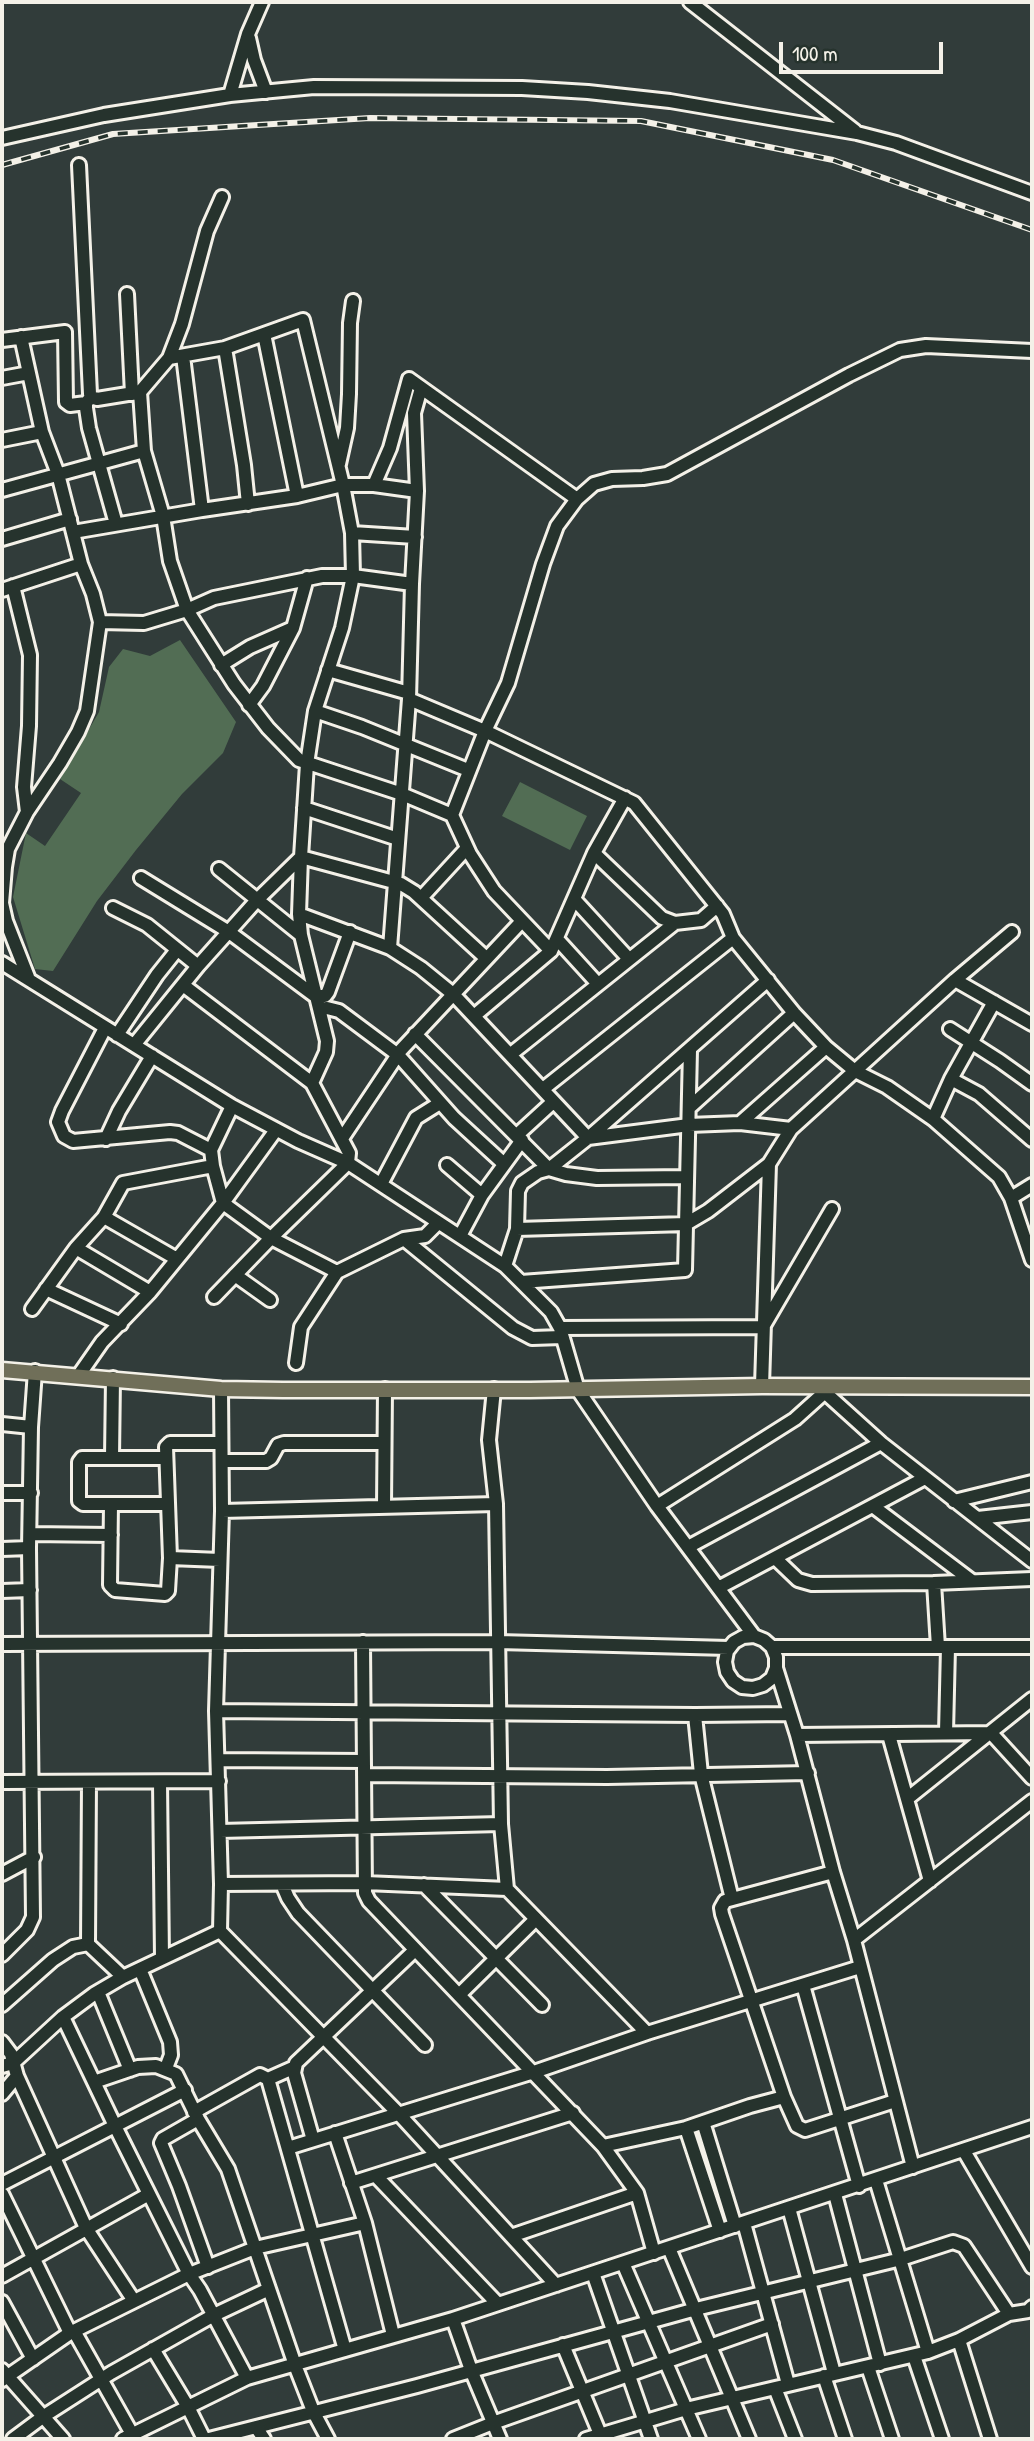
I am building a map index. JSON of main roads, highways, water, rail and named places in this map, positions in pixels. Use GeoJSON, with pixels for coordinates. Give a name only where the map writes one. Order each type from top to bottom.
{"type":"FeatureCollection","features":[{"type":"Feature","properties":{"kind":"main road"},"geometry":{"type":"LineString","coordinates":[[2,1370],[221,1389],[1032,1387]]}},
{"type":"Feature","properties":{"kind":"railway"},"geometry":{"type":"LineString","coordinates":[[2,165],[113,134],[370,118],[641,121],[833,160],[1032,230]]}}]}
